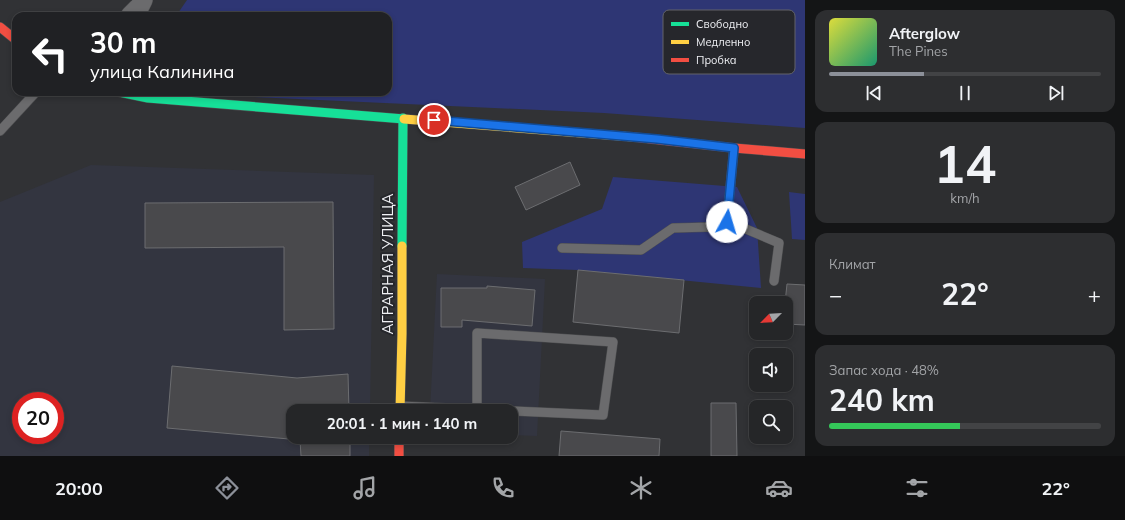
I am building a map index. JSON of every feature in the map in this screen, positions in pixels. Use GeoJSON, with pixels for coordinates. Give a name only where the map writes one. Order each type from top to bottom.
{"type":"FeatureCollection","features":[{"type":"Feature","properties":{"kind":"main road"},"geometry":{"type":"LineString","coordinates":[[0,27],[12,37]]}},
{"type":"Feature","properties":{"kind":"main road"},"geometry":{"type":"LineString","coordinates":[[138,96],[657,139],[805,154]]}},
{"type":"Feature","properties":{"kind":"main road","name":"АГРАРНАЯ УЛИЦА"},"geometry":{"type":"LineString","coordinates":[[400,404],[403,118]]}},
{"type":"Feature","properties":{"kind":"main road"},"geometry":{"type":"LineString","coordinates":[[399,444],[399,456]]}},
{"type":"Feature","properties":{"kind":"street"},"geometry":{"type":"LineString","coordinates":[[134,12],[143,0]]}},
{"type":"Feature","properties":{"kind":"lane"},"geometry":{"type":"LineString","coordinates":[[0,131],[32,96]]}},
{"type":"Feature","properties":{"kind":"lane"},"geometry":{"type":"LineString","coordinates":[[727,222],[734,148]]}},
{"type":"Feature","properties":{"kind":"lane"},"geometry":{"type":"LineString","coordinates":[[562,248],[641,250],[672,228],[711,227],[727,222],[779,243],[774,281]]}},
{"type":"Feature","properties":{"kind":"lane"},"geometry":{"type":"LineString","coordinates":[[477,333],[613,342],[603,415],[477,409],[477,333]]}},
{"type":"Feature","properties":{"kind":"shaded area"},"geometry":{"type":"Polygon","coordinates":[[[187,0],[805,0],[805,128],[604,113],[232,96],[392,96],[392,12],[179,12],[187,0]]]}},
{"type":"Feature","properties":{"kind":"shaded area"},"geometry":{"type":"Polygon","coordinates":[[[91,165],[374,175],[370,404],[286,404],[286,444],[369,444],[369,456],[0,456],[0,202],[91,165]]]}},
{"type":"Feature","properties":{"kind":"shaded area"},"geometry":{"type":"Polygon","coordinates":[[[613,177],[737,187],[757,228],[761,288],[578,270],[523,268],[522,242],[602,209],[613,177]]]}},
{"type":"Feature","properties":{"kind":"shaded area"},"geometry":{"type":"Polygon","coordinates":[[[789,192],[805,194],[805,240],[792,239],[789,192]]]}},
{"type":"Feature","properties":{"kind":"shaded area"},"geometry":{"type":"Polygon","coordinates":[[[437,274],[545,279],[537,436],[518,435],[518,404],[430,404],[437,274]]]}},
{"type":"Feature","properties":{"kind":"building"},"geometry":{"type":"Polygon","coordinates":[[[570,162],[580,185],[526,210],[515,187],[570,162]]]}},
{"type":"Feature","properties":{"kind":"building"},"geometry":{"type":"Polygon","coordinates":[[[333,202],[334,329],[284,330],[284,247],[145,248],[145,203],[333,202]]]}},
{"type":"Feature","properties":{"kind":"building"},"geometry":{"type":"Polygon","coordinates":[[[578,270],[684,280],[679,333],[573,322],[578,270]]]}},
{"type":"Feature","properties":{"kind":"building"},"geometry":{"type":"Polygon","coordinates":[[[787,284],[805,285],[805,325],[793,324],[793,296],[786,296],[787,284]]]}},
{"type":"Feature","properties":{"kind":"building"},"geometry":{"type":"Polygon","coordinates":[[[487,286],[535,290],[532,326],[462,320],[462,327],[441,327],[441,288],[487,288],[487,286]]]}},
{"type":"Feature","properties":{"kind":"building"},"geometry":{"type":"Polygon","coordinates":[[[172,366],[297,378],[348,374],[349,404],[286,404],[286,439],[167,428],[172,366]]]}},
{"type":"Feature","properties":{"kind":"building"},"geometry":{"type":"Polygon","coordinates":[[[711,403],[736,403],[737,456],[711,456],[711,403]]]}},
{"type":"Feature","properties":{"kind":"building"},"geometry":{"type":"Polygon","coordinates":[[[561,431],[660,439],[659,456],[559,456],[561,431]]]}},
{"type":"Feature","properties":{"kind":"building"},"geometry":{"type":"Polygon","coordinates":[[[300,444],[350,444],[350,456],[301,456],[300,444]]]}},
{"type":"Feature","properties":{"kind":"traffic: fast"},"geometry":{"type":"LineString","coordinates":[[138,96],[404,119]]}},
{"type":"Feature","properties":{"kind":"traffic: fast"},"geometry":{"type":"LineString","coordinates":[[402,246],[403,118]]}},
{"type":"Feature","properties":{"kind":"traffic: slow"},"geometry":{"type":"LineString","coordinates":[[404,119],[633,137]]}},
{"type":"Feature","properties":{"kind":"traffic: slow"},"geometry":{"type":"LineString","coordinates":[[400,404],[402,246]]}},
{"type":"Feature","properties":{"kind":"traffic: jam"},"geometry":{"type":"LineString","coordinates":[[0,27],[12,37]]}},
{"type":"Feature","properties":{"kind":"traffic: jam"},"geometry":{"type":"LineString","coordinates":[[633,137],[805,154]]}},
{"type":"Feature","properties":{"kind":"traffic: jam"},"geometry":{"type":"LineString","coordinates":[[399,444],[399,456]]}},
{"type":"Feature","properties":{"kind":"route"},"geometry":{"type":"LineString","coordinates":[[434,120],[657,139],[734,148],[727,222]]}}]}
